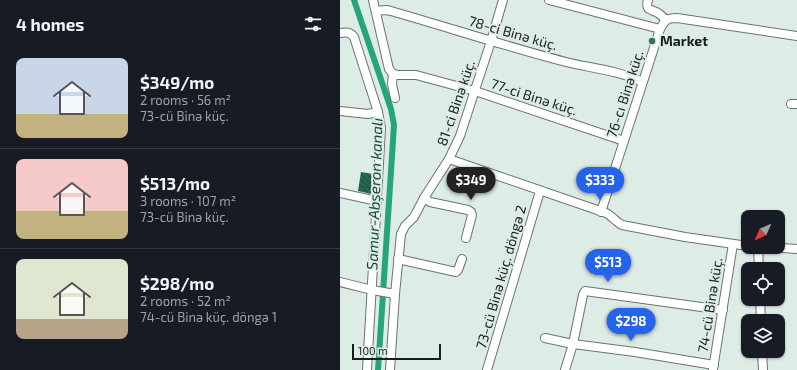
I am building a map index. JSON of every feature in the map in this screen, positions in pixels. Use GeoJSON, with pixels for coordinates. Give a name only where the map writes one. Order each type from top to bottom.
{"type":"FeatureCollection","features":[{"type":"Feature","properties":{"kind":"street"},"geometry":{"type":"LineString","coordinates":[[373,0],[389,69],[393,74],[392,84],[395,98]]}},
{"type":"Feature","properties":{"kind":"street","name":"81-ci Binə küç."},"geometry":{"type":"LineString","coordinates":[[390,370],[401,234],[405,226],[414,217],[424,198],[449,159],[460,136],[503,0]]}},
{"type":"Feature","properties":{"kind":"street"},"geometry":{"type":"LineString","coordinates":[[548,0],[660,29]]}},
{"type":"Feature","properties":{"kind":"street"},"geometry":{"type":"LineString","coordinates":[[648,0],[648,8],[658,13],[666,20],[670,18],[677,18],[797,36]]}},
{"type":"Feature","properties":{"kind":"street","name":"78-ci Binə küç."},"geometry":{"type":"LineString","coordinates":[[376,11],[391,11],[567,62],[629,76],[642,82]]}},
{"type":"Feature","properties":{"kind":"street","name":"76-cı Binə küç."},"geometry":{"type":"LineString","coordinates":[[601,212],[642,82],[660,29],[666,20]]}},
{"type":"Feature","properties":{"kind":"street"},"geometry":{"type":"LineString","coordinates":[[340,32],[348,32],[354,37],[378,112],[381,128],[367,370]]}},
{"type":"Feature","properties":{"kind":"street","name":"77-ci Binə küç."},"geometry":{"type":"LineString","coordinates":[[393,74],[416,75],[475,91],[624,140]]}},
{"type":"Feature","properties":{"kind":"street"},"geometry":{"type":"LineString","coordinates":[[340,110],[368,114],[378,112]]}},
{"type":"Feature","properties":{"kind":"street"},"geometry":{"type":"LineString","coordinates":[[449,159],[609,215],[619,224],[686,237],[741,245]]}},
{"type":"Feature","properties":{"kind":"street","name":"73-cü Binə küç. döngə 2"},"geometry":{"type":"LineString","coordinates":[[487,370],[540,191]]}},
{"type":"Feature","properties":{"kind":"street"},"geometry":{"type":"LineString","coordinates":[[340,193],[377,201]]}},
{"type":"Feature","properties":{"kind":"street"},"geometry":{"type":"LineString","coordinates":[[424,198],[430,202],[468,210],[471,212],[472,215],[466,238]]}},
{"type":"Feature","properties":{"kind":"street","name":"74-cü Binə küç."},"geometry":{"type":"LineString","coordinates":[[713,368],[733,244]]}},
{"type":"Feature","properties":{"kind":"street"},"geometry":{"type":"LineString","coordinates":[[785,248],[797,249]]}},
{"type":"Feature","properties":{"kind":"street"},"geometry":{"type":"LineString","coordinates":[[398,259],[456,272],[462,259]]}},
{"type":"Feature","properties":{"kind":"street"},"geometry":{"type":"LineString","coordinates":[[340,282],[395,294]]}},
{"type":"Feature","properties":{"kind":"street"},"geometry":{"type":"LineString","coordinates":[[566,370],[583,294],[585,291],[723,310]]}},
{"type":"Feature","properties":{"kind":"street"},"geometry":{"type":"LineString","coordinates":[[545,338],[573,344],[635,352],[713,368]]}},
{"type":"Feature","properties":{"kind":"street"},"geometry":{"type":"LineString","coordinates":[[762,358],[763,370]]}},
{"type":"Feature","properties":{"kind":"building"},"geometry":{"type":"Polygon","coordinates":[[[361,172],[373,174],[371,194],[358,191],[361,172]]]}},
{"type":"Feature","properties":{"kind":"waterway","name":"Samur-Abşeron kanalı"},"geometry":{"type":"LineString","coordinates":[[354,0],[391,109],[394,125],[378,370]]}},
{"type":"Feature","properties":{"kind":"place","name":"Market"},"geometry":{"type":"Point","coordinates":[652,41]}}]}
